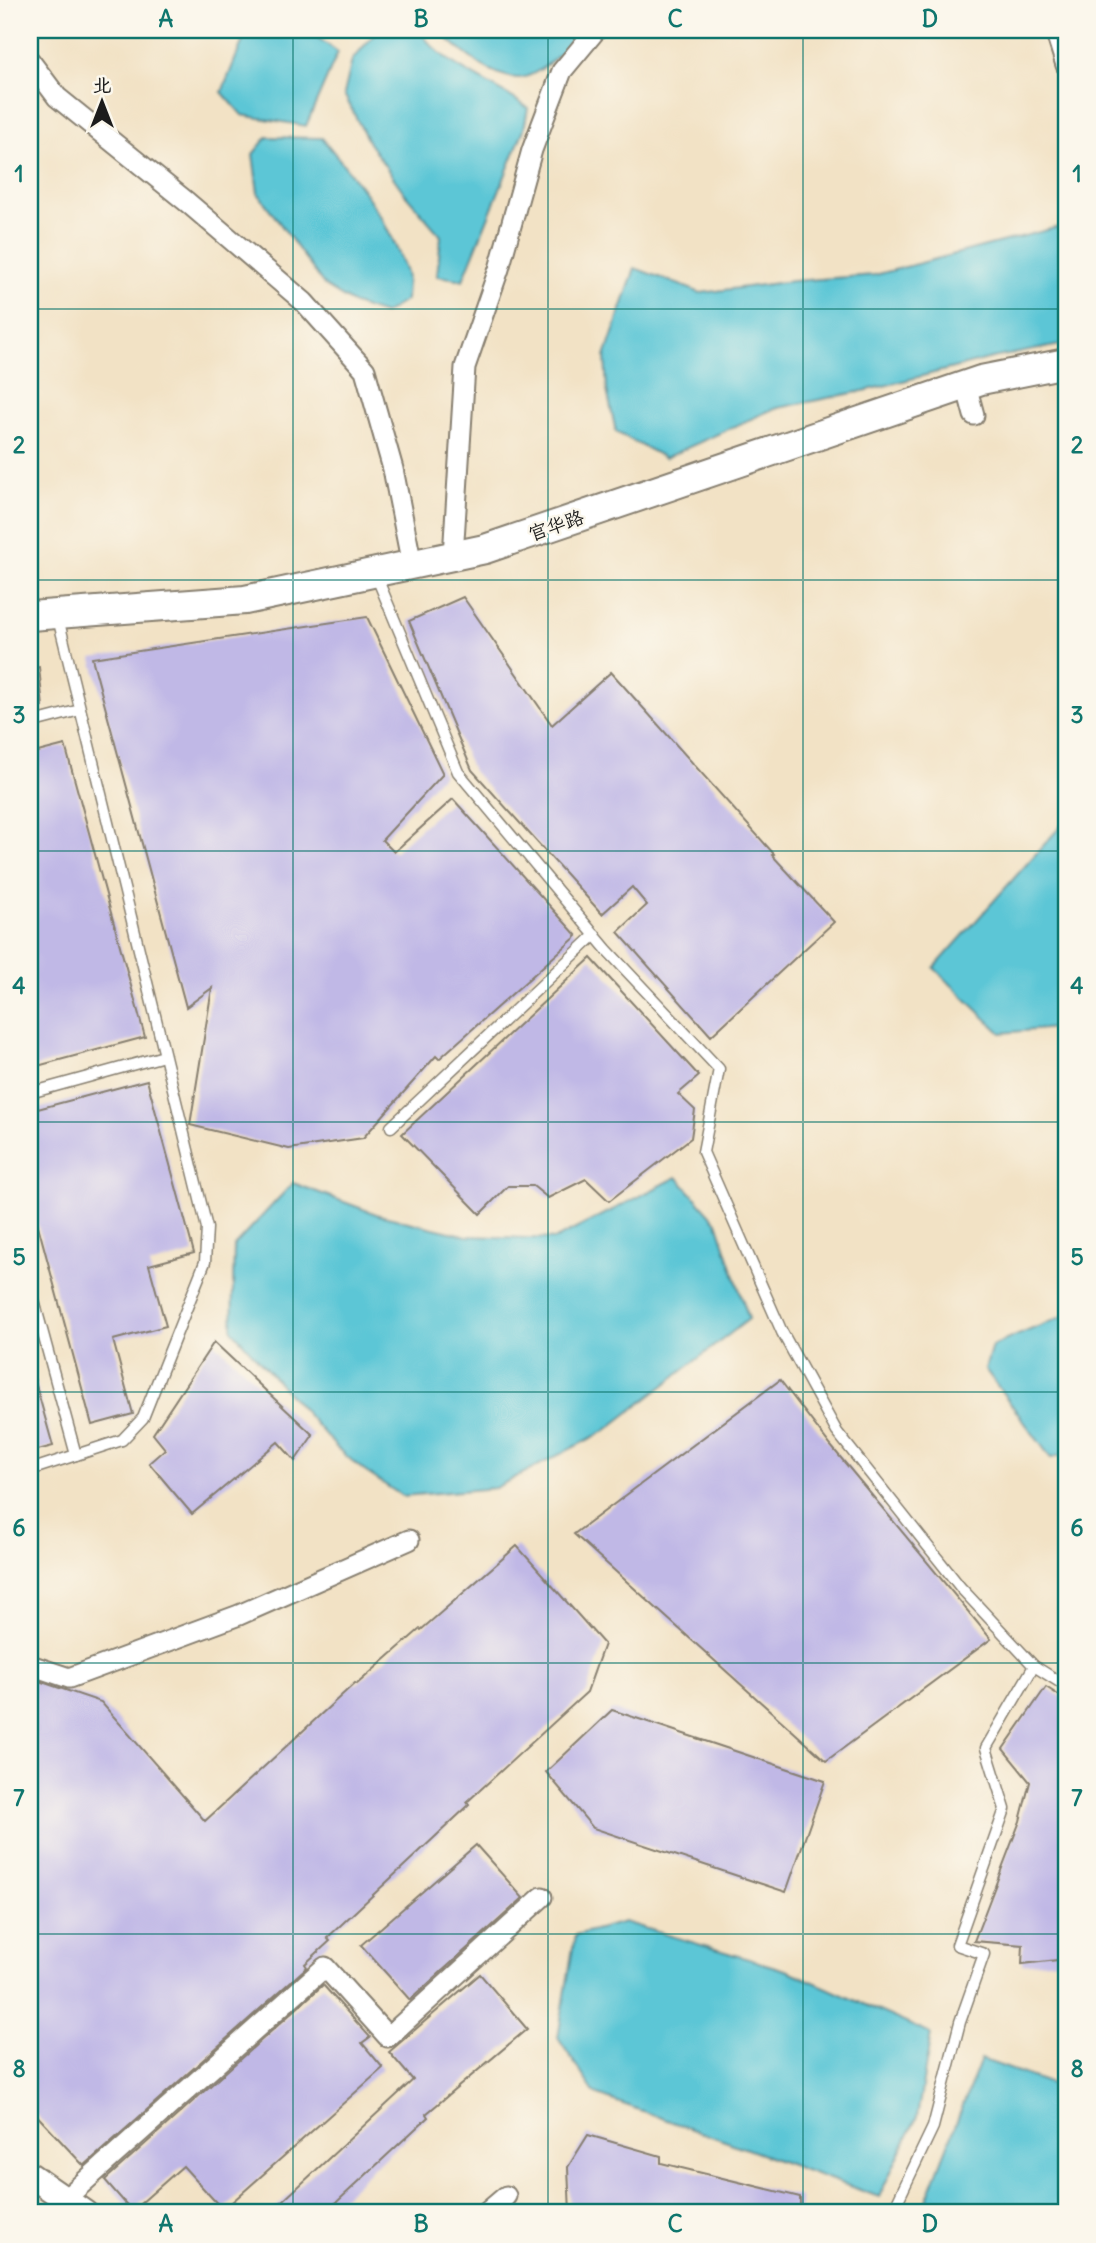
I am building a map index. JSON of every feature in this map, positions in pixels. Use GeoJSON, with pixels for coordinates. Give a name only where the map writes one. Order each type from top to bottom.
{"type":"FeatureCollection","features":[{"type":"Feature","properties":{"kind":"main road","name":"官华路"},"geometry":{"type":"LineString","coordinates":[[43,615],[245,600],[485,549],[981,380],[1066,363]]}},
{"type":"Feature","properties":{"kind":"street"},"geometry":{"type":"LineString","coordinates":[[453,556],[465,367],[499,269],[532,150],[553,93],[562,71],[596,30]]}},
{"type":"Feature","properties":{"kind":"street"},"geometry":{"type":"LineString","coordinates":[[1055,30],[1066,65]]}},
{"type":"Feature","properties":{"kind":"street"},"geometry":{"type":"LineString","coordinates":[[30,61],[57,97],[187,202],[304,302],[365,370],[393,469],[412,565]]}},
{"type":"Feature","properties":{"kind":"street"},"geometry":{"type":"LineString","coordinates":[[966,385],[974,415]]}},
{"type":"Feature","properties":{"kind":"street"},"geometry":{"type":"LineString","coordinates":[[30,1665],[69,1678],[239,1615],[409,1540]]}},
{"type":"Feature","properties":{"kind":"street"},"geometry":{"type":"LineString","coordinates":[[65,2199],[325,1967],[388,2037],[542,1897]]}},
{"type":"Feature","properties":{"kind":"street"},"geometry":{"type":"LineString","coordinates":[[30,2175],[85,2213]]}},
{"type":"Feature","properties":{"kind":"street"},"geometry":{"type":"LineString","coordinates":[[486,2213],[506,2196]]}},
{"type":"Feature","properties":{"kind":"lane"},"geometry":{"type":"LineString","coordinates":[[375,573],[458,772],[595,935],[719,1069],[703,1152],[782,1332],[837,1432],[961,1588],[1034,1666],[1066,1686]]}},
{"type":"Feature","properties":{"kind":"lane"},"geometry":{"type":"LineString","coordinates":[[30,1470],[122,1440],[143,1418],[205,1262],[206,1228],[80,710],[43,615]]}},
{"type":"Feature","properties":{"kind":"lane"},"geometry":{"type":"LineString","coordinates":[[30,723],[80,710]]}},
{"type":"Feature","properties":{"kind":"lane"},"geometry":{"type":"LineString","coordinates":[[391,1126],[595,935]]}},
{"type":"Feature","properties":{"kind":"lane"},"geometry":{"type":"LineString","coordinates":[[30,1093],[164,1056]]}},
{"type":"Feature","properties":{"kind":"lane"},"geometry":{"type":"LineString","coordinates":[[30,1286],[76,1455]]}},
{"type":"Feature","properties":{"kind":"lane"},"geometry":{"type":"LineString","coordinates":[[892,2213],[933,2127],[960,2022],[984,1954],[957,1945],[1005,1809],[986,1748],[1034,1666]]}},
{"type":"Feature","properties":{"kind":"water"},"geometry":{"type":"Polygon","coordinates":[[[247,30],[307,30],[338,52],[306,126],[242,115],[222,92],[247,30]]]}},
{"type":"Feature","properties":{"kind":"water"},"geometry":{"type":"Polygon","coordinates":[[[378,30],[419,30],[429,43],[455,64],[528,108],[524,129],[463,280],[437,276],[441,236],[405,194],[369,143],[344,94],[352,60],[378,30]]]}},
{"type":"Feature","properties":{"kind":"water"},"geometry":{"type":"Polygon","coordinates":[[[437,30],[583,30],[544,67],[517,78],[484,67],[437,30]]]}},
{"type":"Feature","properties":{"kind":"water"},"geometry":{"type":"Polygon","coordinates":[[[267,137],[322,138],[359,185],[391,236],[406,273],[406,300],[384,314],[354,304],[325,286],[258,193],[253,154],[267,137]]]}},
{"type":"Feature","properties":{"kind":"water"},"geometry":{"type":"Polygon","coordinates":[[[1066,225],[1066,344],[992,358],[868,390],[773,409],[665,458],[616,432],[607,390],[605,357],[635,268],[701,293],[793,281],[875,275],[1066,225]]]}},
{"type":"Feature","properties":{"kind":"water"},"geometry":{"type":"Polygon","coordinates":[[[1066,820],[1066,1027],[1001,1033],[934,968],[1066,820]]]}},
{"type":"Feature","properties":{"kind":"water"},"geometry":{"type":"Polygon","coordinates":[[[677,1177],[717,1222],[749,1319],[605,1431],[495,1488],[402,1496],[363,1470],[337,1448],[232,1330],[234,1246],[293,1183],[379,1215],[467,1236],[556,1239],[677,1177]]]}},
{"type":"Feature","properties":{"kind":"water"},"geometry":{"type":"Polygon","coordinates":[[[1066,1315],[1066,1454],[1051,1458],[985,1369],[992,1346],[1066,1315]]]}},
{"type":"Feature","properties":{"kind":"water"},"geometry":{"type":"Polygon","coordinates":[[[624,1922],[789,1971],[931,2034],[917,2117],[879,2197],[595,2094],[558,2038],[575,1935],[624,1922]]]}},
{"type":"Feature","properties":{"kind":"water"},"geometry":{"type":"Polygon","coordinates":[[[981,2059],[1066,2089],[1066,2213],[943,2213],[926,2201],[981,2059]]]}},
{"type":"Feature","properties":{"kind":"building"},"geometry":{"type":"Polygon","coordinates":[[[463,597],[552,725],[611,672],[834,922],[711,1036],[618,932],[647,905],[632,887],[602,914],[472,770],[409,621],[463,597]]]}},
{"type":"Feature","properties":{"kind":"building"},"geometry":{"type":"Polygon","coordinates":[[[367,617],[443,774],[382,840],[394,852],[453,799],[577,936],[439,1059],[436,1056],[363,1138],[289,1149],[190,1125],[212,988],[186,1007],[92,658],[367,617]]]}},
{"type":"Feature","properties":{"kind":"building"},"geometry":{"type":"Polygon","coordinates":[[[39,667],[43,707],[30,709],[30,668],[39,667]]]}},
{"type":"Feature","properties":{"kind":"building"},"geometry":{"type":"Polygon","coordinates":[[[65,745],[145,1037],[30,1068],[30,754],[65,745]]]}},
{"type":"Feature","properties":{"kind":"building"},"geometry":{"type":"Polygon","coordinates":[[[591,958],[699,1076],[678,1094],[695,1110],[691,1138],[609,1201],[586,1179],[548,1198],[533,1186],[508,1186],[480,1214],[402,1134],[591,958]]]}},
{"type":"Feature","properties":{"kind":"building"},"geometry":{"type":"Polygon","coordinates":[[[147,1080],[194,1253],[149,1265],[166,1326],[113,1340],[133,1414],[92,1425],[30,1196],[30,1111],[147,1080]]]}},
{"type":"Feature","properties":{"kind":"building"},"geometry":{"type":"Polygon","coordinates":[[[214,1342],[313,1435],[295,1461],[278,1442],[192,1514],[149,1463],[165,1449],[153,1434],[214,1342]]]}},
{"type":"Feature","properties":{"kind":"building"},"geometry":{"type":"Polygon","coordinates":[[[30,1378],[34,1378],[53,1446],[30,1452],[30,1378]]]}},
{"type":"Feature","properties":{"kind":"building"},"geometry":{"type":"Polygon","coordinates":[[[780,1380],[831,1446],[991,1639],[826,1761],[574,1534],[780,1380]]]}},
{"type":"Feature","properties":{"kind":"building"},"geometry":{"type":"Polygon","coordinates":[[[517,1546],[604,1644],[587,1692],[467,1802],[469,1805],[327,1938],[330,1941],[305,1964],[307,1967],[84,2166],[30,2108],[30,1678],[101,1702],[205,1821],[355,1683],[421,1630],[517,1546]]]}},
{"type":"Feature","properties":{"kind":"building"},"geometry":{"type":"Polygon","coordinates":[[[1046,1687],[1066,1700],[1066,1959],[1022,1964],[1023,1945],[974,1941],[1020,1821],[1030,1782],[1003,1749],[1046,1687]]]}},
{"type":"Feature","properties":{"kind":"building"},"geometry":{"type":"Polygon","coordinates":[[[612,1710],[825,1781],[786,1892],[593,1828],[546,1772],[612,1710]]]}},
{"type":"Feature","properties":{"kind":"building"},"geometry":{"type":"Polygon","coordinates":[[[476,1845],[523,1898],[410,2000],[361,1945],[476,1845]]]}},
{"type":"Feature","properties":{"kind":"building"},"geometry":{"type":"Polygon","coordinates":[[[480,1974],[527,2029],[426,2114],[428,2117],[325,2213],[270,2213],[413,2080],[389,2052],[480,1974]]]}},
{"type":"Feature","properties":{"kind":"building"},"geometry":{"type":"Polygon","coordinates":[[[323,1985],[370,2037],[362,2043],[383,2068],[223,2210],[183,2166],[132,2211],[105,2180],[323,1985]]]}},
{"type":"Feature","properties":{"kind":"building"},"geometry":{"type":"Polygon","coordinates":[[[588,2135],[661,2156],[661,2163],[800,2197],[800,2213],[570,2213],[568,2167],[588,2135]]]}}]}
